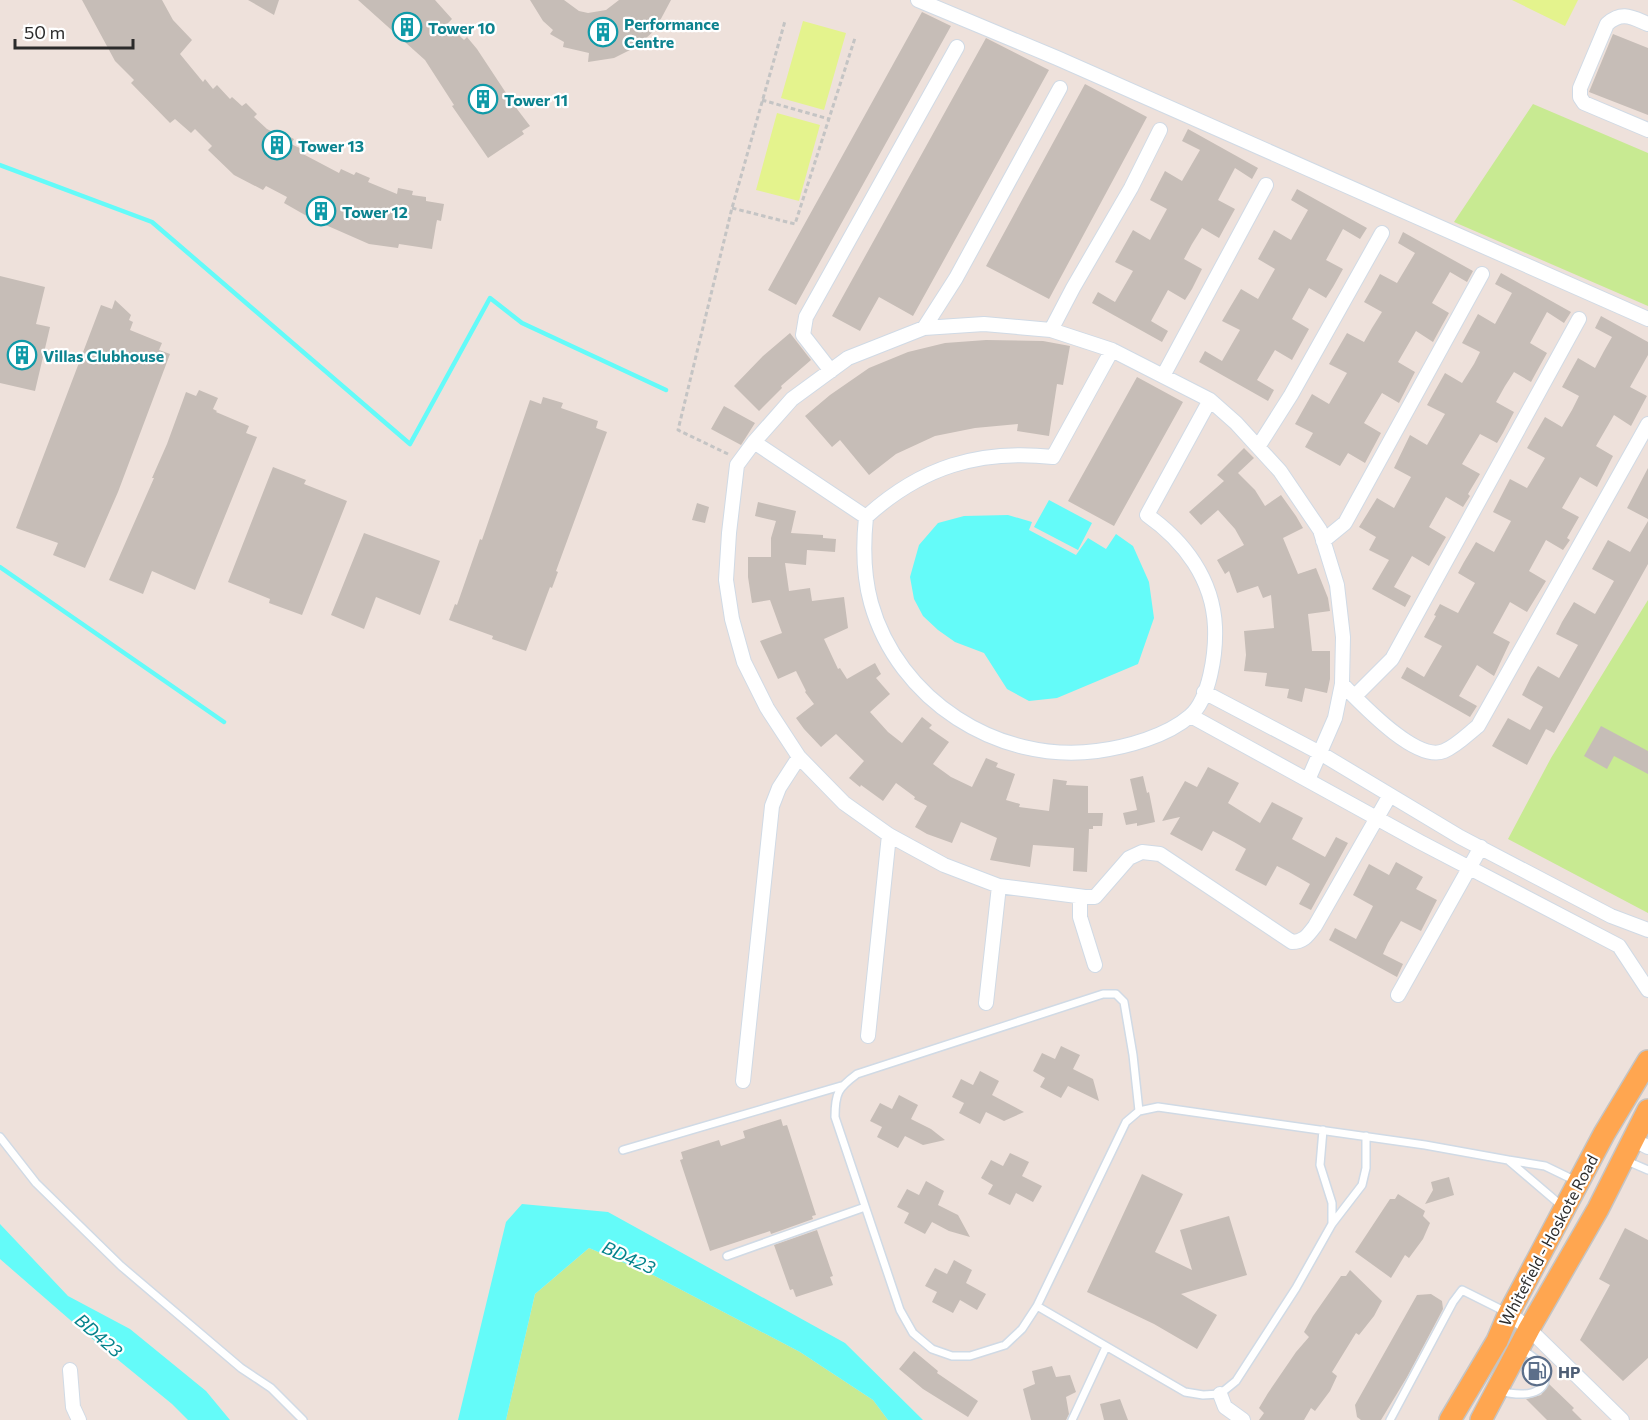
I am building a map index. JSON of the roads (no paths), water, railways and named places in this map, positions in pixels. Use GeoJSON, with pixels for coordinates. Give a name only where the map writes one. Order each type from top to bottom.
{"type":"FeatureCollection","features":[{"type":"Feature","properties":{"kind":"main road","name":"Whitefield - Hoskote Road"},"geometry":{"type":"LineString","coordinates":[[1450,1420],[1497,1341],[1509,1313],[1604,1134],[1648,1061]]}},
{"type":"Feature","properties":{"kind":"main road","name":"Whitefield - Hoskote Road"},"geometry":{"type":"LineString","coordinates":[[1481,1420],[1598,1209],[1622,1159],[1640,1143],[1648,1110]]}},
{"type":"Feature","properties":{"kind":"street"},"geometry":{"type":"LineString","coordinates":[[918,0],[1057,58],[1648,319]]}},
{"type":"Feature","properties":{"kind":"street"},"geometry":{"type":"LineString","coordinates":[[1648,24],[1629,16],[1616,17],[1607,24],[1580,88],[1580,97],[1584,103],[1648,130]]}},
{"type":"Feature","properties":{"kind":"street"},"geometry":{"type":"LineString","coordinates":[[831,370],[802,335],[806,316],[957,47]]}},
{"type":"Feature","properties":{"kind":"street"},"geometry":{"type":"LineString","coordinates":[[924,328],[956,278],[1060,88]]}},
{"type":"Feature","properties":{"kind":"street"},"geometry":{"type":"LineString","coordinates":[[1051,330],[1131,188],[1160,130]]}},
{"type":"Feature","properties":{"kind":"street"},"geometry":{"type":"LineString","coordinates":[[1163,375],[1210,293],[1266,185]]}},
{"type":"Feature","properties":{"kind":"street"},"geometry":{"type":"LineString","coordinates":[[1258,447],[1291,395],[1382,233]]}},
{"type":"Feature","properties":{"kind":"street"},"geometry":{"type":"LineString","coordinates":[[1323,541],[1345,523],[1482,274]]}},
{"type":"Feature","properties":{"kind":"street"},"geometry":{"type":"LineString","coordinates":[[1355,696],[1392,659],[1579,319]]}},
{"type":"Feature","properties":{"kind":"street"},"geometry":{"type":"LineString","coordinates":[[1308,780],[1335,718],[1342,684],[1343,638],[1337,585],[1320,530],[1280,471],[1236,423],[1210,400],[1112,350],[1051,330],[984,324],[924,328],[848,358],[831,370],[792,399],[737,465],[726,580],[732,619],[744,662],[767,708],[799,757],[844,803],[889,836],[944,865],[999,886],[1095,897],[1129,858],[1142,852],[1160,854],[1292,942],[1299,942],[1315,926],[1390,795]]}},
{"type":"Feature","properties":{"kind":"street"},"geometry":{"type":"LineString","coordinates":[[1112,350],[1053,457],[1007,454],[961,462],[919,478],[900,489],[866,517],[864,561],[867,582],[872,604],[888,644],[899,663],[927,696],[962,722],[1002,741],[1034,749],[1066,753],[1088,752],[1131,744],[1172,728],[1191,716],[1199,705],[1210,675],[1215,639],[1214,620],[1208,594],[1198,568],[1188,552],[1162,525],[1147,515],[1210,400]]}},
{"type":"Feature","properties":{"kind":"street"},"geometry":{"type":"LineString","coordinates":[[1342,684],[1375,717],[1402,739],[1423,751],[1443,752],[1478,726],[1648,424]]}},
{"type":"Feature","properties":{"kind":"street"},"geometry":{"type":"LineString","coordinates":[[754,442],[866,517]]}},
{"type":"Feature","properties":{"kind":"street"},"geometry":{"type":"LineString","coordinates":[[1204,692],[1320,753],[1481,847],[1611,916],[1648,930]]}},
{"type":"Feature","properties":{"kind":"street"},"geometry":{"type":"LineString","coordinates":[[1191,716],[1469,868],[1619,946],[1648,990]]}},
{"type":"Feature","properties":{"kind":"street"},"geometry":{"type":"LineString","coordinates":[[743,1081],[772,806],[779,788],[799,757]]}},
{"type":"Feature","properties":{"kind":"street"},"geometry":{"type":"LineString","coordinates":[[868,1036],[889,836]]}},
{"type":"Feature","properties":{"kind":"street"},"geometry":{"type":"LineString","coordinates":[[1398,995],[1481,847]]}},
{"type":"Feature","properties":{"kind":"street"},"geometry":{"type":"LineString","coordinates":[[986,1003],[999,886]]}},
{"type":"Feature","properties":{"kind":"street"},"geometry":{"type":"LineString","coordinates":[[1080,897],[1080,917],[1095,965]]}},
{"type":"Feature","properties":{"kind":"street"},"geometry":{"type":"LineString","coordinates":[[1509,1313],[1525,1338],[1622,1420]]}},
{"type":"Feature","properties":{"kind":"street"},"geometry":{"type":"LineString","coordinates":[[70,1370],[73,1407],[79,1420]]}},
{"type":"Feature","properties":{"kind":"street"},"geometry":{"type":"LineString","coordinates":[[1220,1394],[1225,1407],[1243,1420]]}},
{"type":"Feature","properties":{"kind":"lane"},"geometry":{"type":"LineString","coordinates":[[623,1150],[841,1086],[857,1074],[1103,994],[1116,994],[1124,1002],[1139,1111]]}},
{"type":"Feature","properties":{"kind":"lane"},"geometry":{"type":"LineString","coordinates":[[841,1086],[835,1098],[835,1117],[900,1310],[913,1334],[932,1349],[952,1356],[970,1356],[1005,1345],[1022,1329],[1037,1306],[1126,1122],[1139,1111],[1158,1107],[1168,1108],[1366,1136],[1545,1166],[1579,1182]]}},
{"type":"Feature","properties":{"kind":"lane"},"geometry":{"type":"LineString","coordinates":[[1323,1130],[1320,1165],[1332,1203],[1332,1224]]}},
{"type":"Feature","properties":{"kind":"lane"},"geometry":{"type":"LineString","coordinates":[[1037,1306],[1185,1392],[1203,1395],[1220,1394],[1236,1381],[1296,1288],[1332,1224],[1362,1185],[1366,1168],[1366,1136]]}},
{"type":"Feature","properties":{"kind":"lane"},"geometry":{"type":"LineString","coordinates":[[0,1137],[36,1183],[121,1266],[242,1368],[271,1388],[303,1420]]}},
{"type":"Feature","properties":{"kind":"lane"},"geometry":{"type":"LineString","coordinates":[[1622,1159],[1648,1170]]}},
{"type":"Feature","properties":{"kind":"lane"},"geometry":{"type":"LineString","coordinates":[[1508,1160],[1565,1208]]}},
{"type":"Feature","properties":{"kind":"lane"},"geometry":{"type":"LineString","coordinates":[[727,1256],[865,1207]]}},
{"type":"Feature","properties":{"kind":"lane"},"geometry":{"type":"LineString","coordinates":[[1390,1420],[1453,1302],[1462,1290],[1509,1313]]}},
{"type":"Feature","properties":{"kind":"lane"},"geometry":{"type":"LineString","coordinates":[[1496,1390],[1527,1395],[1536,1392],[1544,1384],[1545,1366],[1525,1338]]}},
{"type":"Feature","properties":{"kind":"lane"},"geometry":{"type":"LineString","coordinates":[[1072,1420],[1106,1347]]}},
{"type":"Feature","properties":{"kind":"water"},"geometry":{"type":"Polygon","coordinates":[[[1049,500],[1092,523],[1078,550],[1034,527],[1049,500]]]}},
{"type":"Feature","properties":{"kind":"water"},"geometry":{"type":"Polygon","coordinates":[[[1008,515],[1032,522],[1029,530],[1076,555],[1088,538],[1106,549],[1116,534],[1133,546],[1149,582],[1154,618],[1138,664],[1057,698],[1029,701],[1007,689],[984,653],[955,642],[923,616],[914,599],[910,577],[919,545],[938,523],[964,516],[1008,515]]]}},
{"type":"Feature","properties":{"kind":"water","name":"BD423"},"geometry":{"type":"Polygon","coordinates":[[[522,1204],[608,1212],[845,1343],[923,1420],[888,1420],[873,1400],[800,1352],[653,1275],[589,1248],[535,1294],[506,1420],[458,1420],[506,1222],[522,1204]]]}},
{"type":"Feature","properties":{"kind":"water","name":"BD423"},"geometry":{"type":"Polygon","coordinates":[[[0,1224],[68,1296],[130,1329],[206,1391],[230,1420],[188,1420],[172,1404],[84,1332],[0,1259],[0,1224]]]}},
{"type":"Feature","properties":{"kind":"waterway"},"geometry":{"type":"LineString","coordinates":[[0,165],[152,222],[410,444],[490,298],[522,323],[666,390]]}},
{"type":"Feature","properties":{"kind":"waterway"},"geometry":{"type":"LineString","coordinates":[[0,567],[224,722]]}},
{"type":"Feature","properties":{"kind":"place","name":"Tower 10"},"geometry":{"type":"Point","coordinates":[407,27]}},
{"type":"Feature","properties":{"kind":"place","name":"Performance Centre"},"geometry":{"type":"Point","coordinates":[603,32]}},
{"type":"Feature","properties":{"kind":"place","name":"Tower 11"},"geometry":{"type":"Point","coordinates":[483,99]}},
{"type":"Feature","properties":{"kind":"place","name":"Tower 13"},"geometry":{"type":"Point","coordinates":[277,145]}},
{"type":"Feature","properties":{"kind":"place","name":"Tower 12"},"geometry":{"type":"Point","coordinates":[321,211]}},
{"type":"Feature","properties":{"kind":"place","name":"Villas Clubhouse"},"geometry":{"type":"Point","coordinates":[22,355]}},
{"type":"Feature","properties":{"kind":"place","name":"HP"},"geometry":{"type":"Point","coordinates":[1537,1371]}}]}
